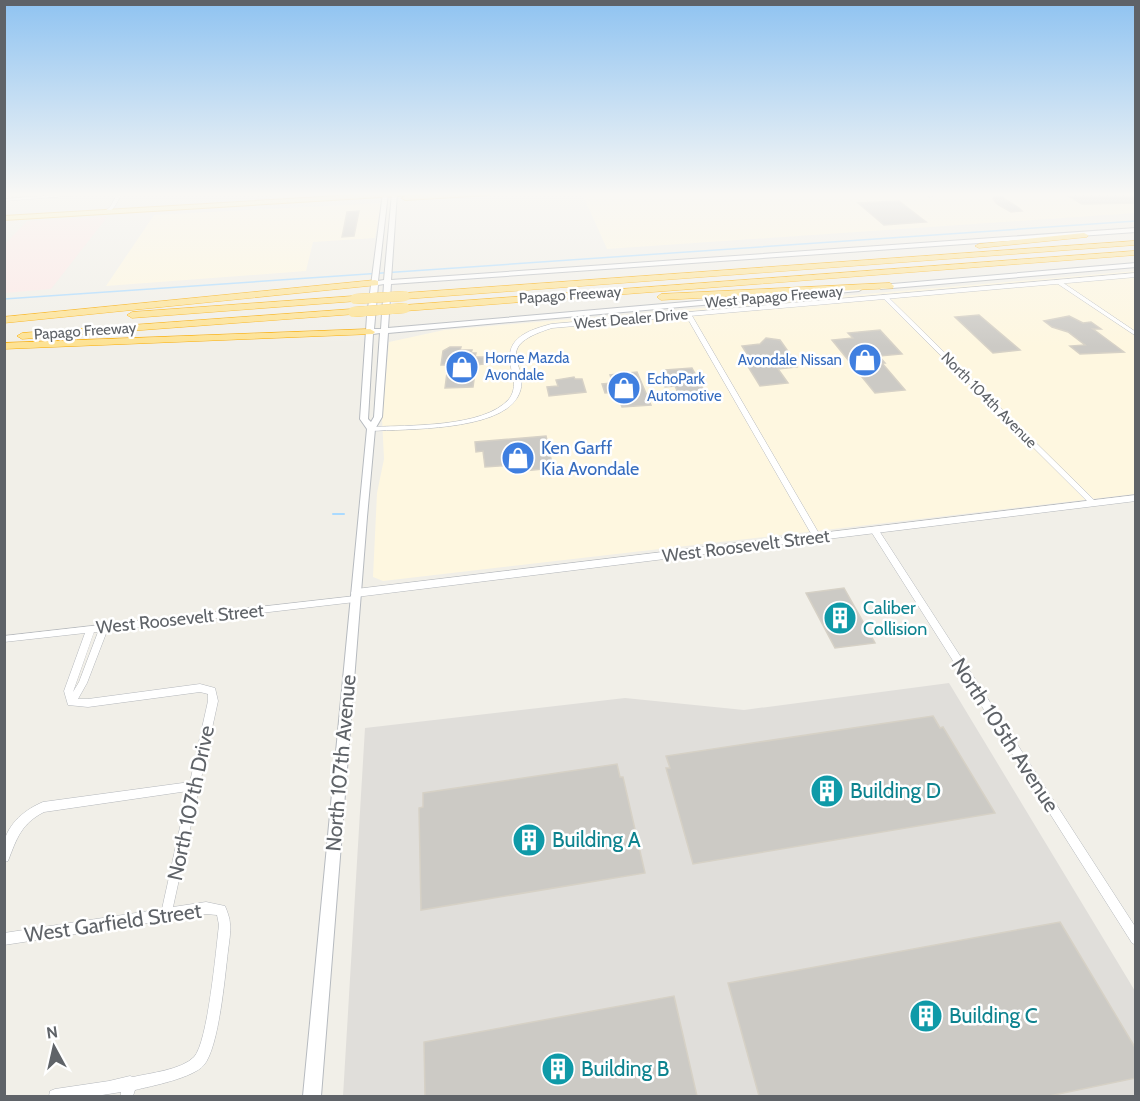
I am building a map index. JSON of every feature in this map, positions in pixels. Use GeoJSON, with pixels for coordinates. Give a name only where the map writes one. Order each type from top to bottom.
{"type":"FeatureCollection","features":[{"type":"Feature","properties":{"kind":"highway"},"geometry":{"type":"LineString","coordinates":[[842,264],[867,258],[996,244]]}},
{"type":"Feature","properties":{"kind":"highway","name":"Papago Freeway"},"geometry":{"type":"LineString","coordinates":[[4,322],[405,296],[1117,244]]}},
{"type":"Feature","properties":{"kind":"highway","name":"Papago Freeway"},"geometry":{"type":"LineString","coordinates":[[4,337],[1136,255]]}},
{"type":"Feature","properties":{"kind":"highway"},"geometry":{"type":"LineString","coordinates":[[4,322],[375,280]]}},
{"type":"Feature","properties":{"kind":"highway"},"geometry":{"type":"LineString","coordinates":[[425,306],[488,306],[890,286]]}},
{"type":"Feature","properties":{"kind":"highway"},"geometry":{"type":"LineString","coordinates":[[4,346],[370,332]]}},
{"type":"Feature","properties":{"kind":"main road","name":"North 107th Avenue"},"geometry":{"type":"LineString","coordinates":[[371,429],[364,419],[379,244]]}},
{"type":"Feature","properties":{"kind":"main road"},"geometry":{"type":"LineString","coordinates":[[385,244],[385,254],[389,256]]}},
{"type":"Feature","properties":{"kind":"main road","name":"North 107th Avenue"},"geometry":{"type":"LineString","coordinates":[[312,1096],[371,429],[378,417],[390,244]]}},
{"type":"Feature","properties":{"kind":"main road"},"geometry":{"type":"LineString","coordinates":[[375,280],[939,244]]}},
{"type":"Feature","properties":{"kind":"main road","name":"West Papago Freeway"},"geometry":{"type":"LineString","coordinates":[[370,332],[1136,265]]}},
{"type":"Feature","properties":{"kind":"street","name":"West Dealer Drive"},"geometry":{"type":"LineString","coordinates":[[371,429],[462,422],[499,410],[513,398],[516,392],[511,354],[515,344],[537,330],[567,324],[1136,274]]}},
{"type":"Feature","properties":{"kind":"street"},"geometry":{"type":"LineString","coordinates":[[1057,281],[1136,335]]}},
{"type":"Feature","properties":{"kind":"street","name":"North 104th Avenue"},"geometry":{"type":"LineString","coordinates":[[884,297],[1093,503]]}},
{"type":"Feature","properties":{"kind":"street"},"geometry":{"type":"LineString","coordinates":[[688,314],[817,537]]}},
{"type":"Feature","properties":{"kind":"street","name":"West Roosevelt Street"},"geometry":{"type":"LineString","coordinates":[[4,639],[1136,498]]}},
{"type":"Feature","properties":{"kind":"street","name":"North 105th Avenue"},"geometry":{"type":"LineString","coordinates":[[875,531],[1136,939]]}},
{"type":"Feature","properties":{"kind":"street"},"geometry":{"type":"LineString","coordinates":[[71,702],[85,676],[104,627]]}},
{"type":"Feature","properties":{"kind":"street"},"geometry":{"type":"LineString","coordinates":[[71,702],[68,691],[91,629]]}},
{"type":"Feature","properties":{"kind":"street"},"geometry":{"type":"LineString","coordinates":[[73,678],[85,676]]}},
{"type":"Feature","properties":{"kind":"street","name":"North 107th Drive"},"geometry":{"type":"LineString","coordinates":[[71,702],[88,703],[200,688],[212,691],[213,701],[166,915]]}},
{"type":"Feature","properties":{"kind":"street"},"geometry":{"type":"LineString","coordinates":[[4,856],[15,830],[25,816],[43,807],[194,786]]}},
{"type":"Feature","properties":{"kind":"street","name":"West Garfield Street"},"geometry":{"type":"LineString","coordinates":[[4,939],[206,908],[221,910],[225,925],[208,1042],[199,1061],[179,1074],[128,1090]]}},
{"type":"Feature","properties":{"kind":"street"},"geometry":{"type":"LineString","coordinates":[[55,1096],[128,1090]]}},
{"type":"Feature","properties":{"kind":"shaded area"},"geometry":{"type":"Polygon","coordinates":[[[5,244],[86,244],[51,289],[5,293],[5,244]]]}},
{"type":"Feature","properties":{"kind":"shaded area"},"geometry":{"type":"Polygon","coordinates":[[[134,244],[312,244],[306,271],[106,286],[134,244]]]}},
{"type":"Feature","properties":{"kind":"shaded area"},"geometry":{"type":"Polygon","coordinates":[[[605,244],[675,244],[607,249],[605,244]]]}},
{"type":"Feature","properties":{"kind":"shaded area"},"geometry":{"type":"Polygon","coordinates":[[[1135,271],[1135,494],[383,581],[373,577],[377,493],[384,459],[382,418],[389,342],[444,330],[1135,271]]]}},
{"type":"Feature","properties":{"kind":"shaded area"},"geometry":{"type":"Polygon","coordinates":[[[949,683],[1135,991],[1135,1096],[343,1096],[365,728],[625,698],[744,710],[949,683]]]}},
{"type":"Feature","properties":{"kind":"building"},"geometry":{"type":"Polygon","coordinates":[[[979,315],[1020,350],[993,353],[955,317],[979,315]]]}},
{"type":"Feature","properties":{"kind":"building"},"geometry":{"type":"Polygon","coordinates":[[[1069,316],[1083,323],[1091,322],[1101,329],[1093,329],[1124,352],[1080,354],[1070,346],[1085,345],[1068,332],[1052,327],[1044,321],[1069,316]]]}},
{"type":"Feature","properties":{"kind":"building","name":"Avondale Nissan"},"geometry":{"type":"Polygon","coordinates":[[[880,330],[902,354],[879,356],[885,363],[882,363],[905,390],[875,393],[832,340],[853,338],[848,333],[880,330]]]}},
{"type":"Feature","properties":{"kind":"building"},"geometry":{"type":"Polygon","coordinates":[[[766,338],[780,340],[797,367],[778,369],[788,383],[760,386],[744,360],[751,360],[742,346],[760,344],[766,338]]]}},
{"type":"Feature","properties":{"kind":"building","name":"Horne Mazda Avondale"},"geometry":{"type":"Polygon","coordinates":[[[450,347],[461,347],[460,350],[472,350],[471,353],[476,353],[475,357],[484,357],[483,364],[476,365],[473,387],[445,388],[448,365],[441,365],[443,351],[450,347]]]}},
{"type":"Feature","properties":{"kind":"building"},"geometry":{"type":"Polygon","coordinates":[[[692,368],[709,400],[682,402],[675,386],[665,387],[661,378],[670,377],[666,370],[692,368]]]}},
{"type":"Feature","properties":{"kind":"building","name":"EchoPark Automotive"},"geometry":{"type":"Polygon","coordinates":[[[637,372],[651,405],[622,407],[616,392],[605,393],[602,384],[613,383],[610,375],[637,372]]]}},
{"type":"Feature","properties":{"kind":"building"},"geometry":{"type":"Polygon","coordinates":[[[574,377],[582,379],[586,392],[549,396],[547,387],[558,386],[556,380],[574,377]]]}},
{"type":"Feature","properties":{"kind":"building","name":"Ken Garff Kia Avondale"},"geometry":{"type":"Polygon","coordinates":[[[546,436],[553,468],[513,472],[512,465],[485,467],[483,451],[476,452],[475,442],[546,436]]]}},
{"type":"Feature","properties":{"kind":"building","name":"Caliber Collision"},"geometry":{"type":"Polygon","coordinates":[[[844,588],[875,643],[835,648],[806,593],[844,588]]]}},
{"type":"Feature","properties":{"kind":"building","name":"Building D"},"geometry":{"type":"Polygon","coordinates":[[[933,716],[940,728],[943,727],[995,813],[693,864],[666,768],[670,768],[666,756],[933,716]]]}},
{"type":"Feature","properties":{"kind":"building","name":"Building A"},"geometry":{"type":"Polygon","coordinates":[[[617,764],[620,777],[623,777],[645,873],[421,910],[419,808],[423,807],[423,793],[617,764]]]}},
{"type":"Feature","properties":{"kind":"building","name":"Building C"},"geometry":{"type":"Polygon","coordinates":[[[1060,922],[1136,1049],[1136,1078],[1049,1096],[759,1096],[728,983],[1060,922]]]}},
{"type":"Feature","properties":{"kind":"building","name":"Building B"},"geometry":{"type":"Polygon","coordinates":[[[674,996],[697,1096],[425,1096],[424,1042],[674,996]]]}},
{"type":"Feature","properties":{"kind":"waterway"},"geometry":{"type":"LineString","coordinates":[[4,299],[797,244]]}},
{"type":"Feature","properties":{"kind":"waterway"},"geometry":{"type":"LineString","coordinates":[[333,514],[344,514]]}},
{"type":"Feature","properties":{"kind":"place","name":"Avondale Nissan"},"geometry":{"type":"Point","coordinates":[865,360]}},
{"type":"Feature","properties":{"kind":"place","name":"Horne Mazda Avondale"},"geometry":{"type":"Point","coordinates":[462,367]}},
{"type":"Feature","properties":{"kind":"place","name":"EchoPark Automotive"},"geometry":{"type":"Point","coordinates":[624,388]}},
{"type":"Feature","properties":{"kind":"place","name":"Ken Garff Kia Avondale"},"geometry":{"type":"Point","coordinates":[518,458]}},
{"type":"Feature","properties":{"kind":"place","name":"Caliber Collision"},"geometry":{"type":"Point","coordinates":[840,618]}},
{"type":"Feature","properties":{"kind":"place","name":"Building D"},"geometry":{"type":"Point","coordinates":[827,791]}},
{"type":"Feature","properties":{"kind":"place","name":"Building A"},"geometry":{"type":"Point","coordinates":[529,840]}},
{"type":"Feature","properties":{"kind":"place","name":"Building C"},"geometry":{"type":"Point","coordinates":[926,1016]}},
{"type":"Feature","properties":{"kind":"place","name":"Building B"},"geometry":{"type":"Point","coordinates":[558,1069]}}]}
